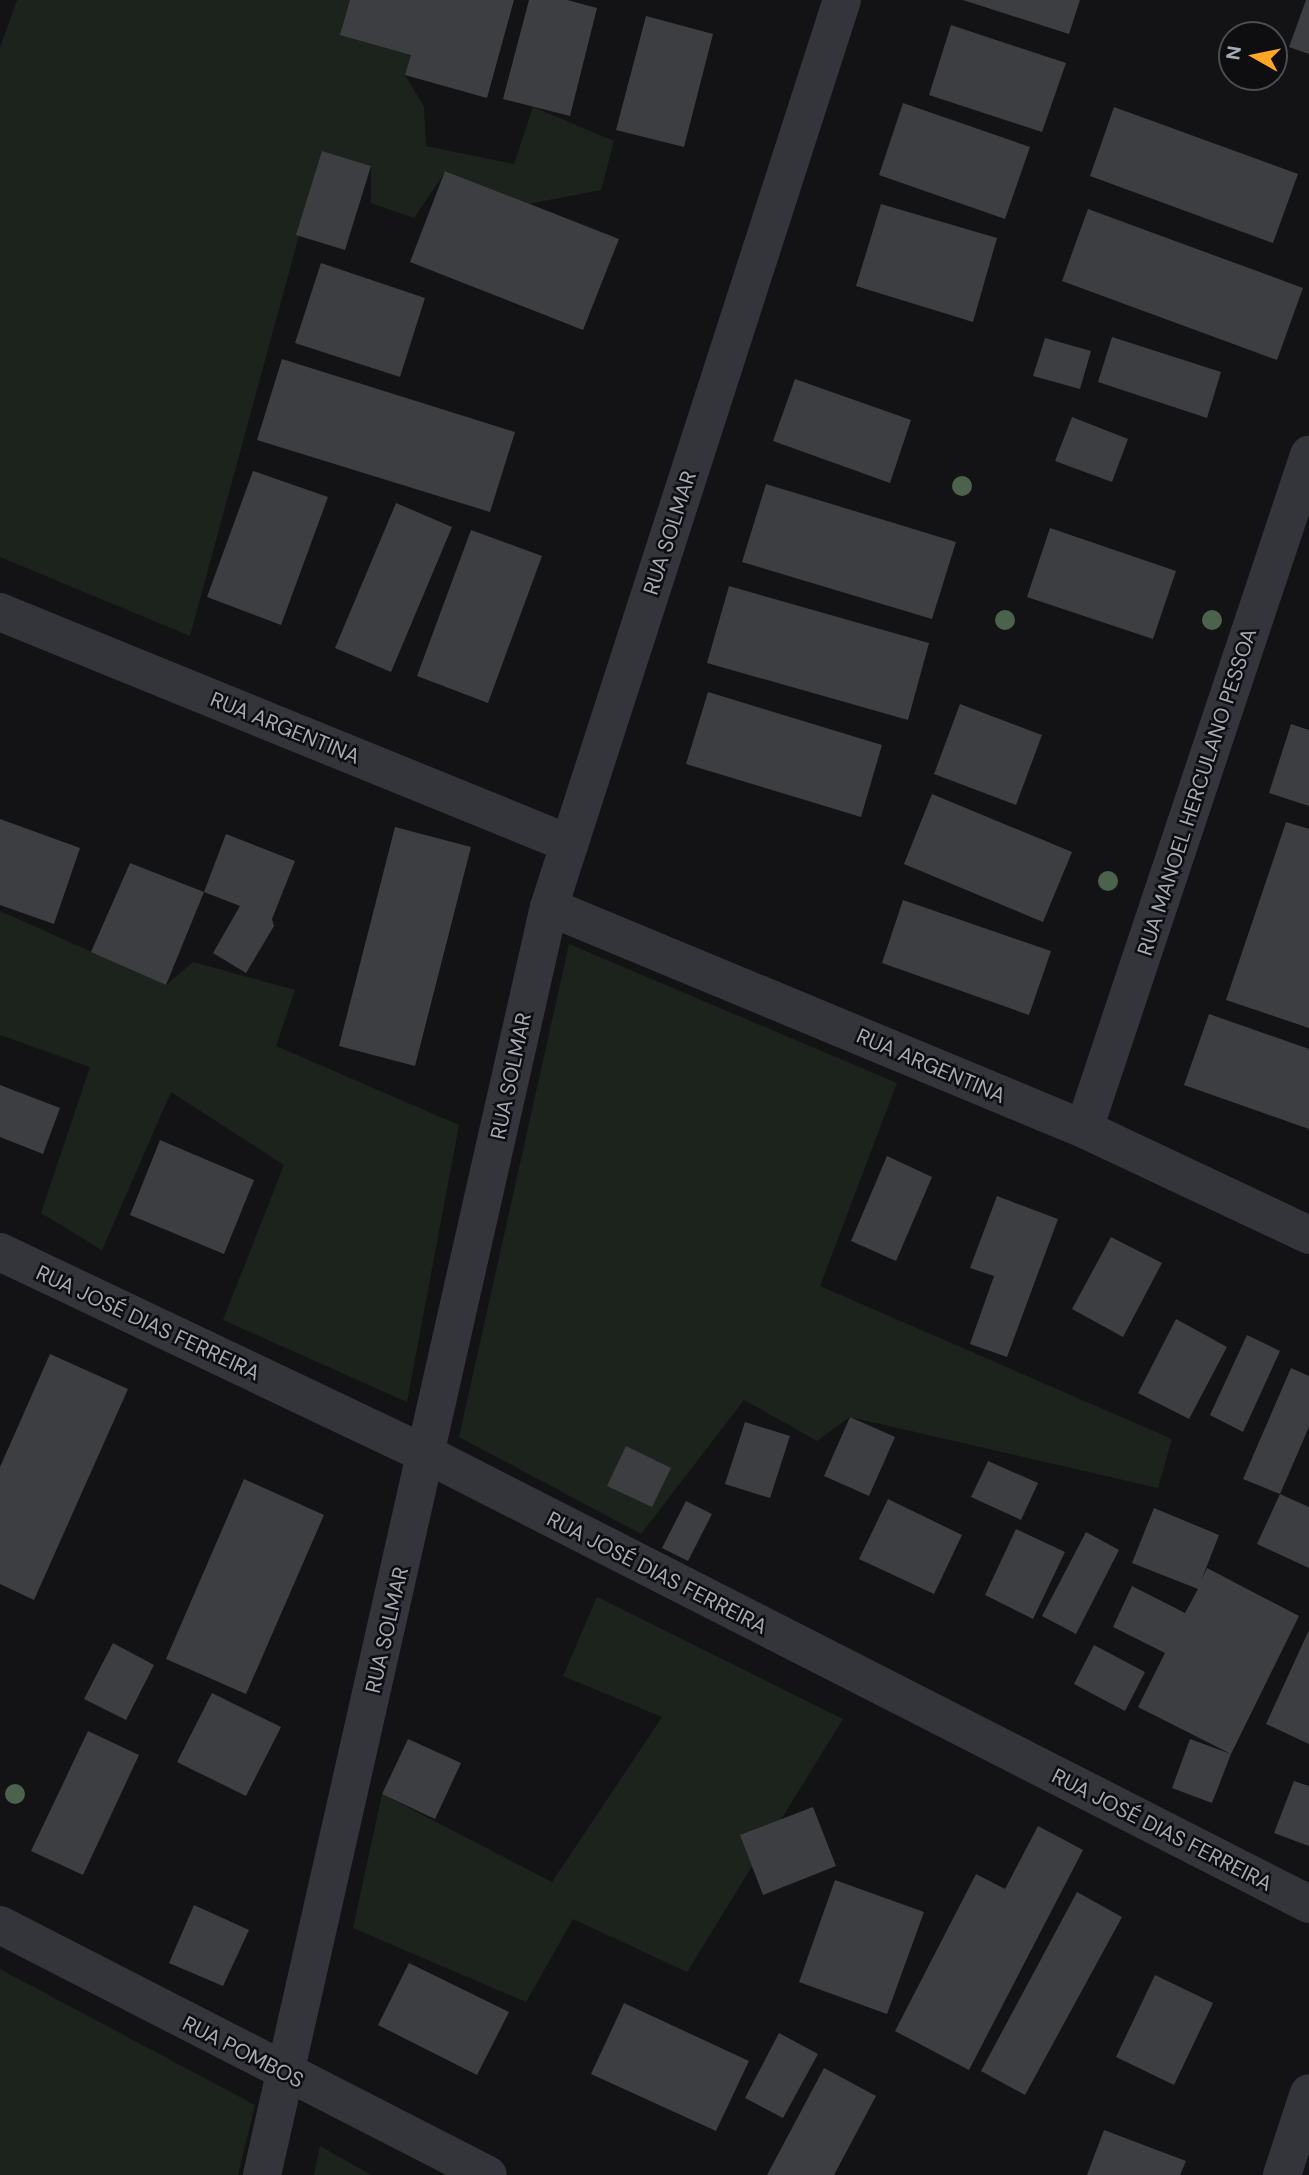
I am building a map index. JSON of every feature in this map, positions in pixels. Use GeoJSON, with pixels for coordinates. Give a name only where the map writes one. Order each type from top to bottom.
{"type":"FeatureCollection","features":[{"type":"Feature","properties":{"kind":"street","name":"RUA SOLMAR"},"geometry":{"type":"LineString","coordinates":[[262,2175],[283,2073],[428,1455],[549,907],[842,0]]}},
{"type":"Feature","properties":{"kind":"street","name":"RUA MANOEL HERCULANO PESSOA"},"geometry":{"type":"LineString","coordinates":[[1084,1129],[1309,455]]}},
{"type":"Feature","properties":{"kind":"street","name":"RUA ARGENTINA"},"geometry":{"type":"LineString","coordinates":[[0,612],[570,844]]}},
{"type":"Feature","properties":{"kind":"street","name":"RUA ARGENTINA"},"geometry":{"type":"LineString","coordinates":[[549,907],[1084,1129],[1309,1235]]}},
{"type":"Feature","properties":{"kind":"street","name":"RUA JOSÉ DIAS FERREIRA"},"geometry":{"type":"LineString","coordinates":[[0,1252],[428,1455],[1309,1904]]}},
{"type":"Feature","properties":{"kind":"street","name":"RUA POMBOS"},"geometry":{"type":"LineString","coordinates":[[0,1924],[283,2073],[488,2175]]}},
{"type":"Feature","properties":{"kind":"street"},"geometry":{"type":"LineString","coordinates":[[1282,2175],[1309,2093]]}},
{"type":"Feature","properties":{"kind":"shaded area"},"geometry":{"type":"Polygon","coordinates":[[[17,0],[350,0],[411,55],[405,75],[424,107],[426,146],[514,164],[533,107],[614,141],[601,190],[528,204],[446,171],[414,218],[371,203],[371,166],[322,151],[190,636],[0,557],[0,48],[17,0]]]}},
{"type":"Feature","properties":{"kind":"shaded area"},"geometry":{"type":"Polygon","coordinates":[[[0,911],[166,985],[193,962],[295,990],[276,1046],[459,1125],[407,1402],[223,1320],[284,1165],[171,1092],[102,1250],[41,1213],[90,1067],[0,1035],[0,911]]]}},
{"type":"Feature","properties":{"kind":"shaded area"},"geometry":{"type":"Polygon","coordinates":[[[569,944],[897,1083],[820,1286],[1172,1439],[1158,1488],[850,1417],[817,1441],[744,1400],[641,1534],[459,1437],[569,944]]]}},
{"type":"Feature","properties":{"kind":"shaded area"},"geometry":{"type":"Polygon","coordinates":[[[597,1597],[843,1719],[687,1972],[573,1919],[526,2002],[353,1928],[382,1794],[552,1882],[662,1717],[563,1676],[597,1597]]]}},
{"type":"Feature","properties":{"kind":"shaded area"},"geometry":{"type":"Polygon","coordinates":[[[0,1969],[255,2105],[238,2175],[0,2175],[0,1969]]]}},
{"type":"Feature","properties":{"kind":"shaded area"},"geometry":{"type":"Polygon","coordinates":[[[320,2146],[371,2175],[314,2175],[320,2146]]]}},
{"type":"Feature","properties":{"kind":"building"},"geometry":{"type":"Polygon","coordinates":[[[350,0],[514,0],[487,98],[405,75],[411,55],[340,35],[350,0]]]}},
{"type":"Feature","properties":{"kind":"building"},"geometry":{"type":"Polygon","coordinates":[[[529,0],[567,0],[597,8],[570,116],[503,99],[529,0]]]}},
{"type":"Feature","properties":{"kind":"building"},"geometry":{"type":"Polygon","coordinates":[[[963,0],[1080,0],[1069,34],[963,0]]]}},
{"type":"Feature","properties":{"kind":"building"},"geometry":{"type":"Polygon","coordinates":[[[1306,0],[1309,0],[1309,54],[1289,47],[1306,0]]]}},
{"type":"Feature","properties":{"kind":"building"},"geometry":{"type":"Polygon","coordinates":[[[646,16],[713,34],[684,147],[616,130],[646,16]]]}},
{"type":"Feature","properties":{"kind":"building"},"geometry":{"type":"Polygon","coordinates":[[[951,25],[1066,63],[1042,132],[929,95],[951,25]]]}},
{"type":"Feature","properties":{"kind":"building"},"geometry":{"type":"Polygon","coordinates":[[[903,103],[1030,147],[1005,219],[879,175],[903,103]]]}},
{"type":"Feature","properties":{"kind":"building"},"geometry":{"type":"Polygon","coordinates":[[[1114,107],[1298,174],[1273,243],[1090,176],[1114,107]]]}},
{"type":"Feature","properties":{"kind":"building"},"geometry":{"type":"Polygon","coordinates":[[[322,151],[371,166],[345,250],[296,235],[322,151]]]}},
{"type":"Feature","properties":{"kind":"building"},"geometry":{"type":"Polygon","coordinates":[[[445,171],[619,239],[583,330],[410,262],[445,171]]]}},
{"type":"Feature","properties":{"kind":"building"},"geometry":{"type":"Polygon","coordinates":[[[881,204],[997,238],[973,322],[856,286],[881,204]]]}},
{"type":"Feature","properties":{"kind":"building"},"geometry":{"type":"Polygon","coordinates":[[[1088,209],[1303,288],[1277,360],[1062,281],[1088,209]]]}},
{"type":"Feature","properties":{"kind":"building"},"geometry":{"type":"Polygon","coordinates":[[[321,263],[425,298],[400,377],[295,343],[321,263]]]}},
{"type":"Feature","properties":{"kind":"building"},"geometry":{"type":"Polygon","coordinates":[[[1112,337],[1221,372],[1207,418],[1098,382],[1112,337]]]}},
{"type":"Feature","properties":{"kind":"building"},"geometry":{"type":"Polygon","coordinates":[[[1045,338],[1091,351],[1080,389],[1033,376],[1045,338]]]}},
{"type":"Feature","properties":{"kind":"building"},"geometry":{"type":"Polygon","coordinates":[[[282,359],[515,432],[490,512],[257,440],[282,359]]]}},
{"type":"Feature","properties":{"kind":"building"},"geometry":{"type":"Polygon","coordinates":[[[795,379],[911,420],[890,483],[773,441],[795,379]]]}},
{"type":"Feature","properties":{"kind":"building"},"geometry":{"type":"Polygon","coordinates":[[[1072,417],[1128,439],[1112,482],[1055,461],[1072,417]]]}},
{"type":"Feature","properties":{"kind":"building"},"geometry":{"type":"Polygon","coordinates":[[[253,471],[328,497],[281,625],[207,597],[253,471]]]}},
{"type":"Feature","properties":{"kind":"building"},"geometry":{"type":"Polygon","coordinates":[[[766,484],[956,542],[932,619],[742,562],[766,484]]]}},
{"type":"Feature","properties":{"kind":"building"},"geometry":{"type":"Polygon","coordinates":[[[396,503],[452,527],[391,672],[335,648],[396,503]]]}},
{"type":"Feature","properties":{"kind":"building"},"geometry":{"type":"Polygon","coordinates":[[[1050,528],[1176,571],[1153,639],[1027,597],[1050,528]]]}},
{"type":"Feature","properties":{"kind":"building"},"geometry":{"type":"Polygon","coordinates":[[[471,530],[542,556],[488,703],[417,676],[471,530]]]}},
{"type":"Feature","properties":{"kind":"building"},"geometry":{"type":"Polygon","coordinates":[[[729,586],[929,643],[908,720],[707,663],[729,586]]]}},
{"type":"Feature","properties":{"kind":"building"},"geometry":{"type":"Polygon","coordinates":[[[708,692],[882,745],[861,817],[686,764],[708,692]]]}},
{"type":"Feature","properties":{"kind":"building"},"geometry":{"type":"Polygon","coordinates":[[[960,704],[1042,735],[1016,805],[934,774],[960,704]]]}},
{"type":"Feature","properties":{"kind":"building"},"geometry":{"type":"Polygon","coordinates":[[[1291,724],[1309,730],[1309,806],[1269,793],[1291,724]]]}},
{"type":"Feature","properties":{"kind":"building"},"geometry":{"type":"Polygon","coordinates":[[[932,794],[1072,852],[1043,922],[904,864],[932,794]]]}},
{"type":"Feature","properties":{"kind":"building"},"geometry":{"type":"Polygon","coordinates":[[[0,819],[80,848],[54,924],[0,905],[0,819]]]}},
{"type":"Feature","properties":{"kind":"building"},"geometry":{"type":"Polygon","coordinates":[[[1286,822],[1309,829],[1309,1028],[1226,1000],[1286,822]]]}},
{"type":"Feature","properties":{"kind":"building"},"geometry":{"type":"Polygon","coordinates":[[[395,827],[471,847],[415,1066],[339,1046],[395,827]]]}},
{"type":"Feature","properties":{"kind":"building"},"geometry":{"type":"Polygon","coordinates":[[[226,834],[295,861],[272,919],[274,926],[246,973],[213,953],[240,906],[204,892],[226,834]]]}},
{"type":"Feature","properties":{"kind":"building"},"geometry":{"type":"Polygon","coordinates":[[[130,863],[204,892],[166,985],[91,952],[130,863]]]}},
{"type":"Feature","properties":{"kind":"building"},"geometry":{"type":"Polygon","coordinates":[[[903,900],[1051,951],[1029,1015],[882,963],[903,900]]]}},
{"type":"Feature","properties":{"kind":"building"},"geometry":{"type":"Polygon","coordinates":[[[1209,1014],[1309,1049],[1309,1129],[1184,1085],[1209,1014]]]}},
{"type":"Feature","properties":{"kind":"building"},"geometry":{"type":"Polygon","coordinates":[[[0,1085],[60,1108],[43,1154],[0,1137],[0,1085]]]}},
{"type":"Feature","properties":{"kind":"building"},"geometry":{"type":"Polygon","coordinates":[[[160,1140],[254,1180],[224,1254],[130,1215],[160,1140]]]}},
{"type":"Feature","properties":{"kind":"building"},"geometry":{"type":"Polygon","coordinates":[[[887,1156],[932,1177],[896,1261],[851,1241],[887,1156]]]}},
{"type":"Feature","properties":{"kind":"building"},"geometry":{"type":"Polygon","coordinates":[[[997,1196],[1058,1219],[1007,1357],[970,1344],[994,1276],[970,1268],[997,1196]]]}},
{"type":"Feature","properties":{"kind":"building"},"geometry":{"type":"Polygon","coordinates":[[[1111,1237],[1162,1263],[1123,1337],[1072,1309],[1111,1237]]]}},
{"type":"Feature","properties":{"kind":"building"},"geometry":{"type":"Polygon","coordinates":[[[1176,1319],[1227,1347],[1189,1419],[1138,1393],[1176,1319]]]}},
{"type":"Feature","properties":{"kind":"building"},"geometry":{"type":"Polygon","coordinates":[[[1247,1335],[1280,1351],[1243,1432],[1210,1415],[1247,1335]]]}},
{"type":"Feature","properties":{"kind":"building"},"geometry":{"type":"Polygon","coordinates":[[[50,1354],[128,1389],[34,1600],[0,1584],[0,1467],[50,1354]]]}},
{"type":"Feature","properties":{"kind":"building"},"geometry":{"type":"Polygon","coordinates":[[[1291,1368],[1309,1376],[1309,1427],[1280,1494],[1243,1479],[1291,1368]]]}},
{"type":"Feature","properties":{"kind":"building"},"geometry":{"type":"Polygon","coordinates":[[[850,1417],[895,1437],[869,1496],[824,1476],[850,1417]]]}},
{"type":"Feature","properties":{"kind":"building"},"geometry":{"type":"Polygon","coordinates":[[[745,1422],[790,1436],[770,1498],[725,1484],[745,1422]]]}},
{"type":"Feature","properties":{"kind":"building"},"geometry":{"type":"Polygon","coordinates":[[[626,1446],[671,1468],[652,1507],[607,1486],[626,1446]]]}},
{"type":"Feature","properties":{"kind":"building"},"geometry":{"type":"Polygon","coordinates":[[[988,1461],[1038,1483],[1021,1520],[971,1497],[988,1461]]]}},
{"type":"Feature","properties":{"kind":"building"},"geometry":{"type":"Polygon","coordinates":[[[244,1479],[324,1515],[246,1694],[166,1659],[244,1479]]]}},
{"type":"Feature","properties":{"kind":"building"},"geometry":{"type":"Polygon","coordinates":[[[1280,1494],[1309,1507],[1309,1568],[1257,1544],[1280,1494]]]}},
{"type":"Feature","properties":{"kind":"building"},"geometry":{"type":"Polygon","coordinates":[[[888,1499],[962,1535],[934,1594],[859,1559],[888,1499]]]}},
{"type":"Feature","properties":{"kind":"building"},"geometry":{"type":"Polygon","coordinates":[[[686,1501],[712,1514],[688,1561],[662,1548],[686,1501]]]}},
{"type":"Feature","properties":{"kind":"building"},"geometry":{"type":"Polygon","coordinates":[[[1154,1508],[1219,1535],[1201,1581],[1207,1568],[1299,1616],[1231,1754],[1138,1707],[1165,1653],[1113,1627],[1132,1586],[1185,1613],[1198,1589],[1132,1563],[1154,1508]]]}},
{"type":"Feature","properties":{"kind":"building"},"geometry":{"type":"Polygon","coordinates":[[[1016,1529],[1065,1552],[1033,1619],[985,1595],[1016,1529]]]}},
{"type":"Feature","properties":{"kind":"building"},"geometry":{"type":"Polygon","coordinates":[[[1086,1532],[1119,1550],[1076,1634],[1042,1616],[1086,1532]]]}},
{"type":"Feature","properties":{"kind":"building"},"geometry":{"type":"Polygon","coordinates":[[[1309,1630],[1309,1744],[1266,1724],[1309,1630]]]}},
{"type":"Feature","properties":{"kind":"building"},"geometry":{"type":"Polygon","coordinates":[[[113,1643],[154,1665],[126,1720],[84,1699],[113,1643]]]}},
{"type":"Feature","properties":{"kind":"building"},"geometry":{"type":"Polygon","coordinates":[[[1094,1645],[1145,1672],[1125,1711],[1074,1684],[1094,1645]]]}},
{"type":"Feature","properties":{"kind":"building"},"geometry":{"type":"Polygon","coordinates":[[[212,1693],[281,1727],[246,1796],[177,1762],[212,1693]]]}},
{"type":"Feature","properties":{"kind":"building"},"geometry":{"type":"Polygon","coordinates":[[[88,1731],[139,1755],[83,1875],[31,1851],[88,1731]]]}},
{"type":"Feature","properties":{"kind":"building"},"geometry":{"type":"Polygon","coordinates":[[[408,1739],[461,1763],[435,1819],[382,1794],[408,1739]]]}},
{"type":"Feature","properties":{"kind":"building"},"geometry":{"type":"Polygon","coordinates":[[[1190,1739],[1231,1754],[1212,1803],[1172,1788],[1190,1739]]]}},
{"type":"Feature","properties":{"kind":"building"},"geometry":{"type":"Polygon","coordinates":[[[1294,1781],[1309,1786],[1309,1846],[1274,1833],[1294,1781]]]}},
{"type":"Feature","properties":{"kind":"building"},"geometry":{"type":"Polygon","coordinates":[[[813,1807],[836,1866],[763,1895],[740,1835],[813,1807]]]}},
{"type":"Feature","properties":{"kind":"building"},"geometry":{"type":"Polygon","coordinates":[[[1038,1826],[1083,1850],[969,2070],[895,2031],[976,1874],[1005,1889],[1038,1826]]]}},
{"type":"Feature","properties":{"kind":"building"},"geometry":{"type":"Polygon","coordinates":[[[835,1880],[924,1912],[887,2014],[799,1982],[835,1880]]]}},
{"type":"Feature","properties":{"kind":"building"},"geometry":{"type":"Polygon","coordinates":[[[1077,1892],[1122,1917],[1025,2095],[981,2071],[1077,1892]]]}},
{"type":"Feature","properties":{"kind":"building"},"geometry":{"type":"Polygon","coordinates":[[[194,1905],[249,1930],[223,1986],[169,1963],[194,1905]]]}},
{"type":"Feature","properties":{"kind":"building"},"geometry":{"type":"Polygon","coordinates":[[[409,1963],[509,2012],[477,2075],[378,2025],[409,1963]]]}},
{"type":"Feature","properties":{"kind":"building"},"geometry":{"type":"Polygon","coordinates":[[[1155,1975],[1213,2003],[1174,2085],[1116,2057],[1155,1975]]]}},
{"type":"Feature","properties":{"kind":"building"},"geometry":{"type":"Polygon","coordinates":[[[624,2003],[749,2061],[716,2131],[591,2074],[624,2003]]]}},
{"type":"Feature","properties":{"kind":"building"},"geometry":{"type":"Polygon","coordinates":[[[779,2033],[818,2054],[783,2118],[745,2098],[779,2033]]]}},
{"type":"Feature","properties":{"kind":"building"},"geometry":{"type":"Polygon","coordinates":[[[824,2068],[876,2096],[834,2175],[767,2175],[824,2068]]]}},
{"type":"Feature","properties":{"kind":"building"},"geometry":{"type":"Polygon","coordinates":[[[1104,2130],[1186,2161],[1180,2175],[1087,2175],[1104,2130]]]}}]}
